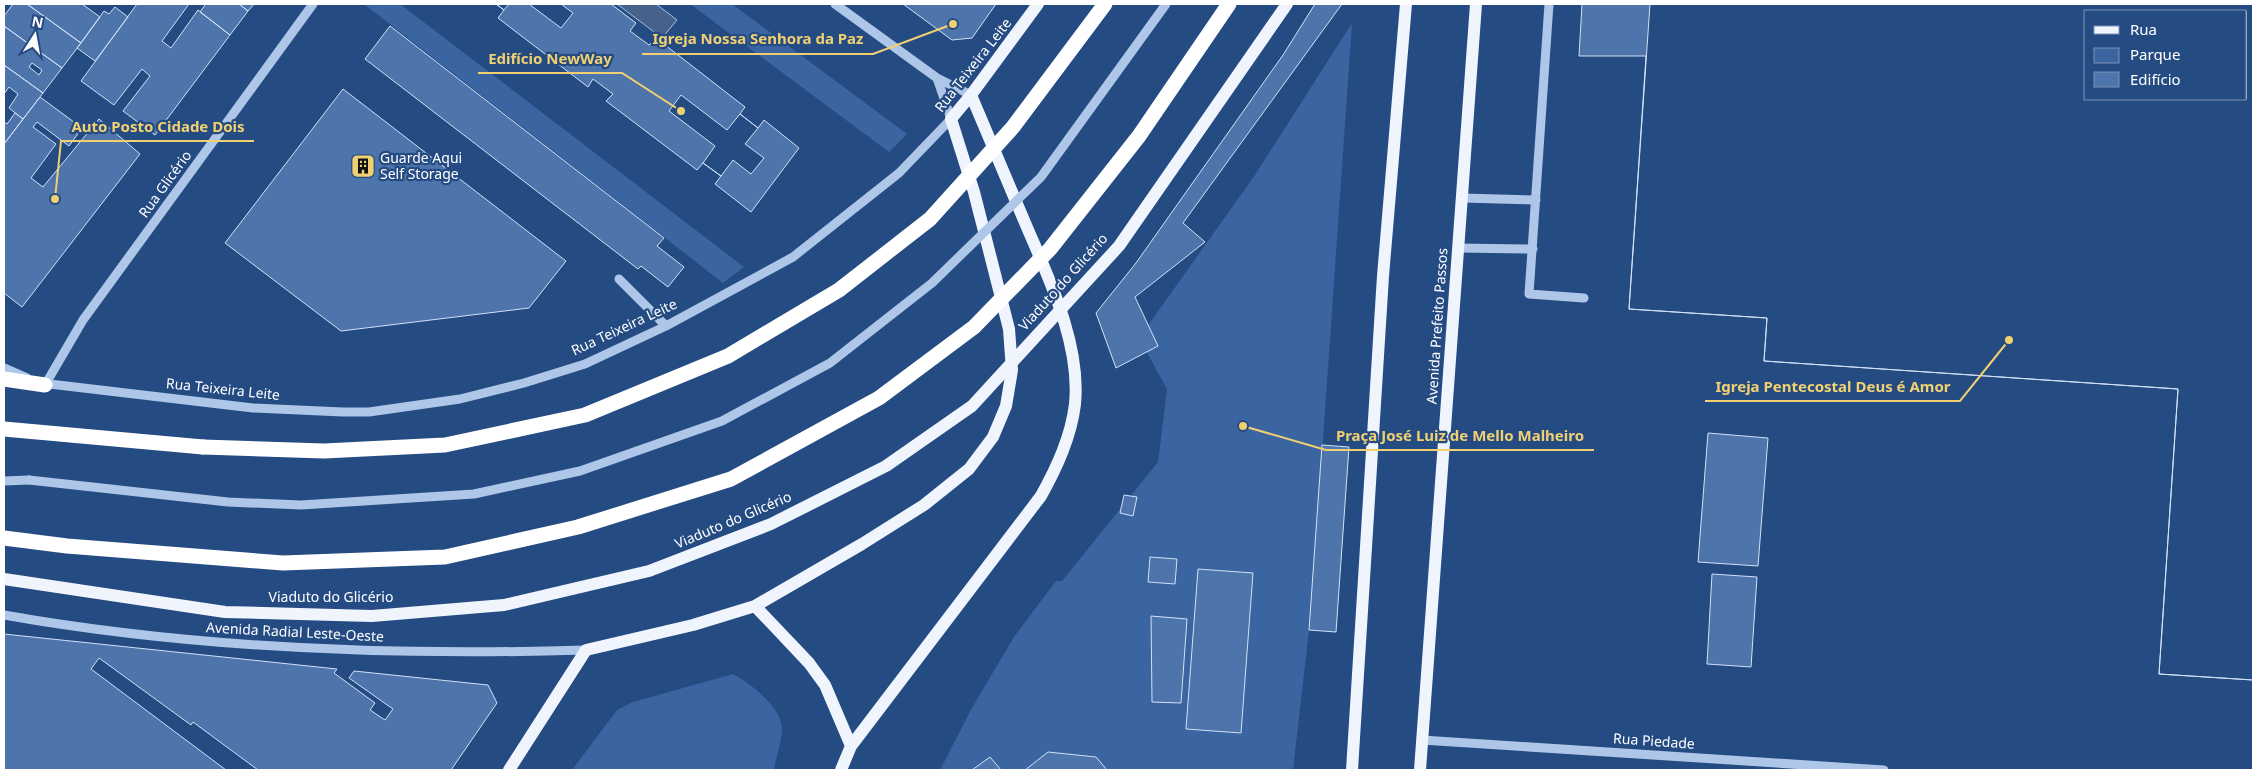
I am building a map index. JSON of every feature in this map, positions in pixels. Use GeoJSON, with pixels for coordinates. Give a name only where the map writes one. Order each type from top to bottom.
{"type":"FeatureCollection","features":[{"type":"Feature","properties":{"kind":"highway"},"geometry":{"type":"LineString","coordinates":[[4,429],[203,447],[324,450],[445,445],[585,416],[728,356],[839,290],[930,219],[1012,128],[1105,4]]}},
{"type":"Feature","properties":{"kind":"highway"},"geometry":{"type":"LineString","coordinates":[[4,538],[67,546],[283,563],[445,557],[578,527],[732,480],[879,398],[974,327],[1050,249],[1139,136],[1229,4]]}},
{"type":"Feature","properties":{"kind":"highway"},"geometry":{"type":"LineString","coordinates":[[4,379],[45,385]]}},
{"type":"Feature","properties":{"kind":"main road","name":"Rua Teixeira Leite"},"geometry":{"type":"LineString","coordinates":[[951,119],[1038,4]]}},
{"type":"Feature","properties":{"kind":"main road","name":"Viaduto do Glicério"},"geometry":{"type":"LineString","coordinates":[[4,579],[225,612],[372,616],[504,605],[648,571],[771,524],[886,466],[972,406],[1119,246],[1287,4]]}},
{"type":"Feature","properties":{"kind":"main road"},"geometry":{"type":"LineString","coordinates":[[1352,770],[1383,276],[1406,4]]}},
{"type":"Feature","properties":{"kind":"main road","name":"Avenida Prefeito Passos"},"geometry":{"type":"LineString","coordinates":[[1420,770],[1476,4]]}},
{"type":"Feature","properties":{"kind":"main road"},"geometry":{"type":"LineString","coordinates":[[841,770],[851,746],[1041,496],[1059,462],[1071,425],[1075,403],[1073,360],[1056,296],[971,95]]}},
{"type":"Feature","properties":{"kind":"main road"},"geometry":{"type":"LineString","coordinates":[[509,770],[586,650],[693,625],[755,606],[862,544],[924,505],[969,469],[993,437],[1006,406],[1012,370],[1009,330],[974,192],[951,119]]}},
{"type":"Feature","properties":{"kind":"main road"},"geometry":{"type":"LineString","coordinates":[[755,606],[809,663],[825,685],[851,746]]}},
{"type":"Feature","properties":{"kind":"street","name":"Rua Glicério"},"geometry":{"type":"LineString","coordinates":[[45,385],[83,320],[313,4]]}},
{"type":"Feature","properties":{"kind":"street"},"geometry":{"type":"LineString","coordinates":[[835,4],[937,78],[971,95]]}},
{"type":"Feature","properties":{"kind":"street"},"geometry":{"type":"LineString","coordinates":[[4,481],[29,480],[228,502],[292,505],[474,494],[580,471],[722,421],[830,363],[932,284],[1041,178],[1166,4]]}},
{"type":"Feature","properties":{"kind":"street"},"geometry":{"type":"LineString","coordinates":[[1549,4],[1529,294],[1584,298]]}},
{"type":"Feature","properties":{"kind":"street"},"geometry":{"type":"LineString","coordinates":[[937,78],[951,119]]}},
{"type":"Feature","properties":{"kind":"street","name":"Rua Teixeira Leite"},"geometry":{"type":"LineString","coordinates":[[4,368],[45,385],[298,412],[369,412],[460,399],[585,364],[666,326],[793,257],[899,173],[951,119]]}},
{"type":"Feature","properties":{"kind":"street"},"geometry":{"type":"LineString","coordinates":[[1462,198],[1536,200]]}},
{"type":"Feature","properties":{"kind":"street"},"geometry":{"type":"LineString","coordinates":[[1458,248],[1532,249]]}},
{"type":"Feature","properties":{"kind":"street"},"geometry":{"type":"LineString","coordinates":[[619,278],[666,326]]}},
{"type":"Feature","properties":{"kind":"street","name":"Avenida Radial Leste-Oeste"},"geometry":{"type":"LineString","coordinates":[[4,615],[178,639],[336,650],[489,653],[586,650]]}},
{"type":"Feature","properties":{"kind":"street","name":"Rua Piedade"},"geometry":{"type":"LineString","coordinates":[[1422,740],[1884,770]]}},
{"type":"Feature","properties":{"kind":"green space"},"geometry":{"type":"Polygon","coordinates":[[[364,4],[400,4],[744,267],[723,283],[364,4]]]}},
{"type":"Feature","properties":{"kind":"green space"},"geometry":{"type":"Polygon","coordinates":[[[690,4],[732,4],[907,134],[889,152],[690,4]]]}},
{"type":"Feature","properties":{"kind":"green space"},"geometry":{"type":"Polygon","coordinates":[[[1352,23],[1311,613],[1293,770],[940,770],[973,706],[1014,637],[1056,581],[1062,581],[1158,462],[1167,389],[1139,338],[1255,175],[1352,23]]]}},
{"type":"Feature","properties":{"kind":"green space"},"geometry":{"type":"Polygon","coordinates":[[[733,674],[764,696],[780,720],[782,733],[774,770],[572,770],[617,710],[633,702],[733,674]]]}},
{"type":"Feature","properties":{"kind":"shaded area"},"geometry":{"type":"Polygon","coordinates":[[[617,4],[656,4],[677,20],[662,38],[617,4]]]}},
{"type":"Feature","properties":{"kind":"building"},"geometry":{"type":"Polygon","coordinates":[[[13,4],[27,4],[81,43],[62,68],[4,26],[4,16],[13,4]]]}},
{"type":"Feature","properties":{"kind":"building"},"geometry":{"type":"Polygon","coordinates":[[[27,4],[82,4],[100,17],[81,43],[27,4]]]}},
{"type":"Feature","properties":{"kind":"building"},"geometry":{"type":"Polygon","coordinates":[[[137,4],[189,4],[162,41],[171,48],[198,10],[230,35],[155,135],[123,111],[150,76],[142,69],[114,105],[81,81],[137,4]]]}},
{"type":"Feature","properties":{"kind":"building"},"geometry":{"type":"Polygon","coordinates":[[[203,4],[239,4],[248,11],[230,35],[200,12],[205,5],[203,4]]]}},
{"type":"Feature","properties":{"kind":"building"},"geometry":{"type":"Polygon","coordinates":[[[239,4],[254,4],[248,11],[239,4]]]}},
{"type":"Feature","properties":{"kind":"building"},"geometry":{"type":"Polygon","coordinates":[[[496,4],[611,4],[636,23],[630,31],[649,45],[656,38],[745,107],[740,114],[758,128],[764,120],[799,148],[751,212],[715,184],[721,176],[703,163],[697,170],[606,101],[613,94],[593,79],[588,87],[498,18],[504,10],[496,4]]]}},
{"type":"Feature","properties":{"kind":"building"},"geometry":{"type":"Polygon","coordinates":[[[496,4],[509,4],[504,10],[496,4]]]}},
{"type":"Feature","properties":{"kind":"building"},"geometry":{"type":"Polygon","coordinates":[[[529,4],[561,4],[573,13],[561,28],[529,4]]]}},
{"type":"Feature","properties":{"kind":"building"},"geometry":{"type":"Polygon","coordinates":[[[903,4],[996,4],[972,38],[952,40],[903,4]]]}},
{"type":"Feature","properties":{"kind":"building"},"geometry":{"type":"Polygon","coordinates":[[[1315,4],[1342,4],[1183,223],[1205,242],[1135,297],[1158,346],[1116,368],[1096,313],[1136,263],[1283,55],[1315,4]]]}},
{"type":"Feature","properties":{"kind":"building"},"geometry":{"type":"Polygon","coordinates":[[[1582,4],[2253,4],[2253,680],[2159,674],[2178,389],[1764,361],[1767,318],[1629,309],[1646,56],[1579,56],[1582,4]]]}},
{"type":"Feature","properties":{"kind":"building"},"geometry":{"type":"Polygon","coordinates":[[[1650,4],[2253,4],[2253,680],[2159,674],[2178,389],[1764,361],[1767,318],[1629,309],[1650,4]]]}},
{"type":"Feature","properties":{"kind":"building"},"geometry":{"type":"Polygon","coordinates":[[[115,7],[128,17],[95,61],[77,48],[104,11],[109,14],[115,7]]]}},
{"type":"Feature","properties":{"kind":"building"},"geometry":{"type":"Polygon","coordinates":[[[4,26],[62,68],[43,93],[4,65],[4,26]],[[32,63],[29,67],[39,75],[42,70],[32,63]]]}},
{"type":"Feature","properties":{"kind":"building"},"geometry":{"type":"Polygon","coordinates":[[[390,26],[664,238],[657,246],[684,267],[668,287],[641,266],[638,269],[365,59],[390,26]]]}},
{"type":"Feature","properties":{"kind":"building"},"geometry":{"type":"Polygon","coordinates":[[[4,65],[43,93],[23,119],[9,108],[18,94],[9,87],[4,94],[4,65]]]}},
{"type":"Feature","properties":{"kind":"building","name":"Guarde Aqui Self Storage"},"geometry":{"type":"Polygon","coordinates":[[[343,89],[566,261],[529,308],[341,331],[225,243],[343,89]]]}},
{"type":"Feature","properties":{"kind":"building"},"geometry":{"type":"Polygon","coordinates":[[[681,95],[727,130],[740,114],[758,128],[745,144],[764,158],[751,174],[733,160],[721,176],[703,163],[715,146],[669,111],[681,95]]]}},
{"type":"Feature","properties":{"kind":"building"},"geometry":{"type":"Polygon","coordinates":[[[40,97],[82,128],[69,146],[37,122],[33,127],[56,144],[31,178],[43,187],[99,119],[140,154],[22,307],[4,293],[4,144],[40,97]]]}},
{"type":"Feature","properties":{"kind":"building"},"geometry":{"type":"Polygon","coordinates":[[[15,113],[23,119],[4,144],[4,122],[7,124],[15,113]]]}},
{"type":"Feature","properties":{"kind":"building"},"geometry":{"type":"Polygon","coordinates":[[[1708,433],[1768,438],[1758,566],[1698,562],[1708,433]]]}},
{"type":"Feature","properties":{"kind":"building"},"geometry":{"type":"Polygon","coordinates":[[[1322,445],[1349,447],[1336,632],[1309,630],[1322,445]]]}},
{"type":"Feature","properties":{"kind":"building"},"geometry":{"type":"Polygon","coordinates":[[[1124,495],[1137,497],[1133,516],[1120,513],[1124,495]]]}},
{"type":"Feature","properties":{"kind":"building"},"geometry":{"type":"Polygon","coordinates":[[[1150,557],[1177,559],[1175,584],[1148,582],[1150,557]]]}},
{"type":"Feature","properties":{"kind":"building"},"geometry":{"type":"Polygon","coordinates":[[[1198,569],[1253,573],[1241,733],[1186,729],[1198,569]]]}},
{"type":"Feature","properties":{"kind":"building"},"geometry":{"type":"Polygon","coordinates":[[[1712,574],[1757,577],[1751,667],[1707,664],[1712,574]]]}},
{"type":"Feature","properties":{"kind":"building"},"geometry":{"type":"Polygon","coordinates":[[[1151,616],[1187,619],[1181,703],[1152,702],[1151,616]]]}},
{"type":"Feature","properties":{"kind":"building"},"geometry":{"type":"Polygon","coordinates":[[[4,634],[337,669],[334,673],[375,703],[370,710],[385,720],[393,709],[349,678],[354,671],[488,685],[497,703],[451,770],[258,770],[193,722],[191,725],[99,658],[91,669],[226,770],[4,770],[4,634]]]}},
{"type":"Feature","properties":{"kind":"building"},"geometry":{"type":"Polygon","coordinates":[[[1048,752],[1096,757],[1107,770],[1025,770],[1048,752]]]}},
{"type":"Feature","properties":{"kind":"building"},"geometry":{"type":"Polygon","coordinates":[[[990,757],[1001,770],[972,770],[990,757]]]}},
{"type":"Feature","properties":{"kind":"place","name":"Igreja Nossa Senhora da Paz"},"geometry":{"type":"Point","coordinates":[953,24]}},
{"type":"Feature","properties":{"kind":"place","name":"Edifício NewWay"},"geometry":{"type":"Point","coordinates":[681,111]}},
{"type":"Feature","properties":{"kind":"place","name":"Guarde Aqui Self Storage"},"geometry":{"type":"Point","coordinates":[363,166]}},
{"type":"Feature","properties":{"kind":"place","name":"Auto Posto Cidade Dois"},"geometry":{"type":"Point","coordinates":[55,199]}},
{"type":"Feature","properties":{"kind":"place","name":"Igreja Pentecostal Deus é Amor"},"geometry":{"type":"Point","coordinates":[2009,340]}},
{"type":"Feature","properties":{"kind":"place","name":"Praça José Luiz de Mello Malheiro"},"geometry":{"type":"Point","coordinates":[1243,426]}}]}
